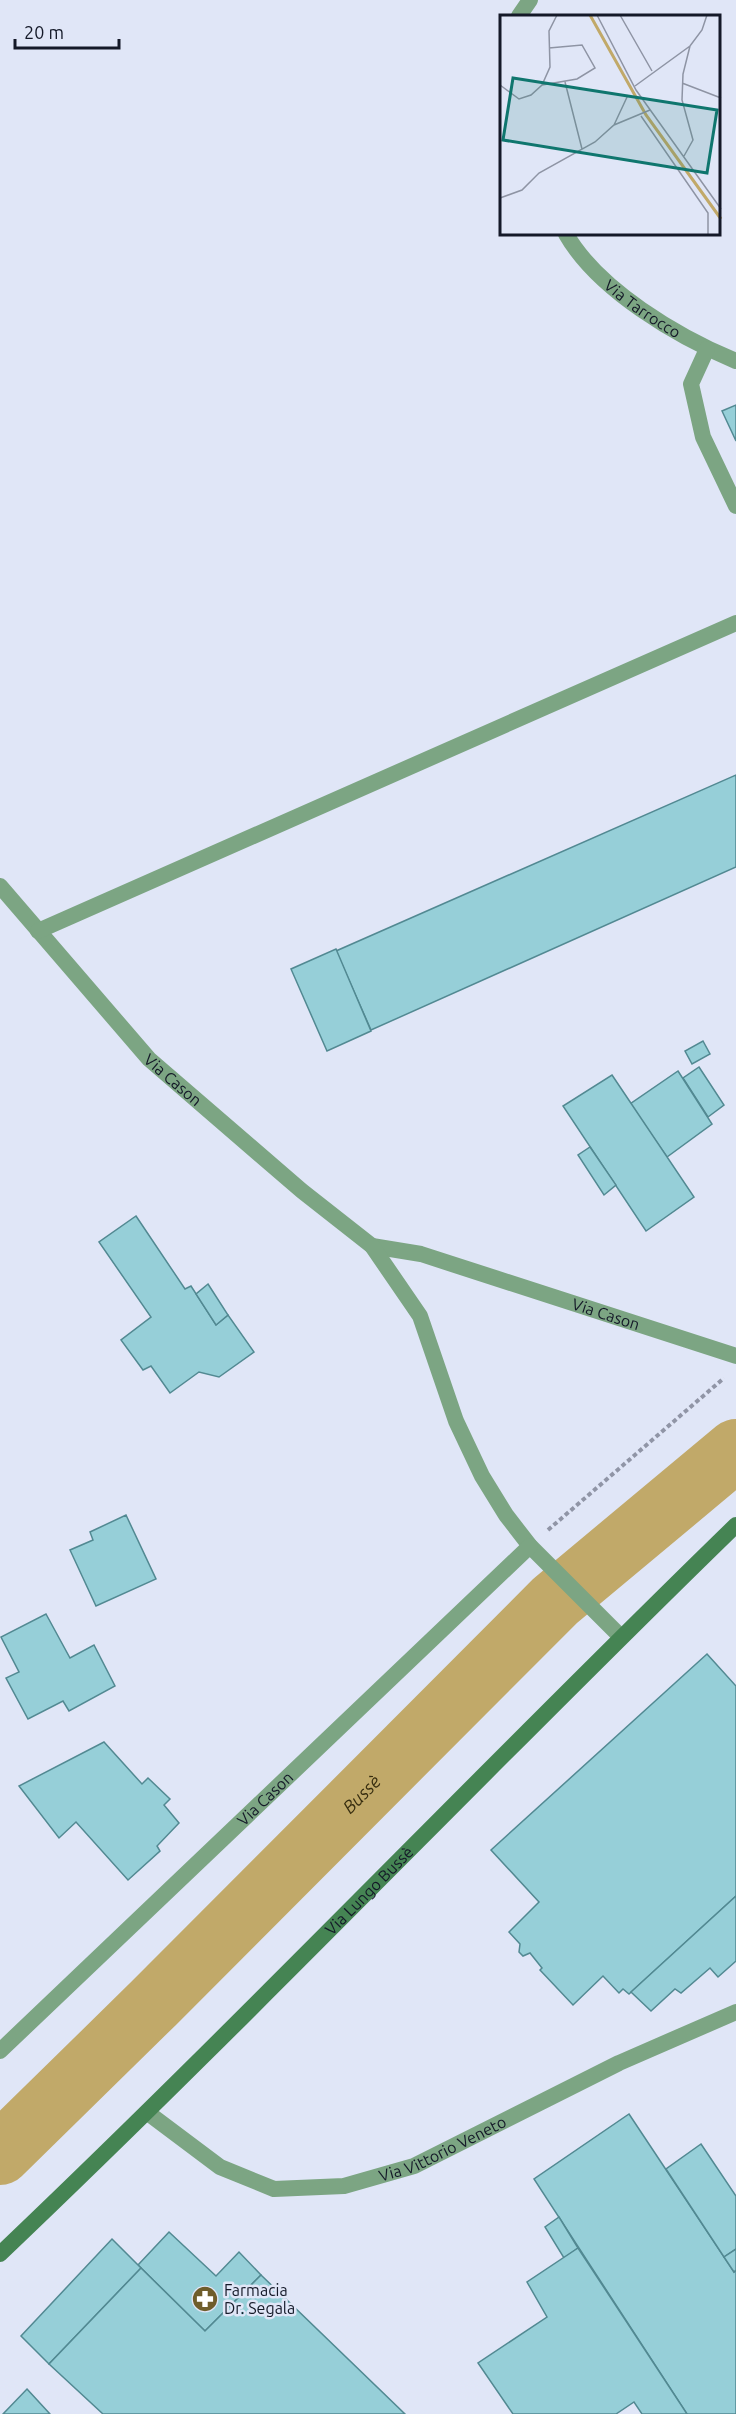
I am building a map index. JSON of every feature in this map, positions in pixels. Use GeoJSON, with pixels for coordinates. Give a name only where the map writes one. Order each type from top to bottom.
{"type":"FeatureCollection","features":[{"type":"Feature","properties":{"kind":"main road","name":"Via Lungo Bussè"},"geometry":{"type":"LineString","coordinates":[[0,2254],[148,2113],[621,1637],[736,1525]]}},
{"type":"Feature","properties":{"kind":"street"},"geometry":{"type":"LineString","coordinates":[[520,15],[530,0]]}},
{"type":"Feature","properties":{"kind":"street","name":"Via Tarrocco"},"geometry":{"type":"LineString","coordinates":[[568,236],[619,296],[707,349],[736,361]]}},
{"type":"Feature","properties":{"kind":"street"},"geometry":{"type":"LineString","coordinates":[[707,349],[691,384],[703,437],[736,507]]}},
{"type":"Feature","properties":{"kind":"street"},"geometry":{"type":"LineString","coordinates":[[38,931],[736,623]]}},
{"type":"Feature","properties":{"kind":"street","name":"Via Cason"},"geometry":{"type":"LineString","coordinates":[[0,886],[149,1059],[302,1191],[372,1246],[420,1316],[456,1421],[482,1476],[506,1515],[530,1546],[0,2050]]}},
{"type":"Feature","properties":{"kind":"street","name":"Via Cason"},"geometry":{"type":"LineString","coordinates":[[372,1246],[421,1254],[736,1356]]}},
{"type":"Feature","properties":{"kind":"street"},"geometry":{"type":"LineString","coordinates":[[530,1546],[621,1637]]}},
{"type":"Feature","properties":{"kind":"street","name":"Via Vittorio Veneto"},"geometry":{"type":"LineString","coordinates":[[148,2113],[220,2167],[274,2189],[344,2186],[414,2166],[619,2063],[736,2012]]}},
{"type":"Feature","properties":{"kind":"path"},"geometry":{"type":"LineString","coordinates":[[530,1546],[727,1376]]}},
{"type":"Feature","properties":{"kind":"building"},"geometry":{"type":"Polygon","coordinates":[[[736,405],[736,441],[722,411],[736,405]]]}},
{"type":"Feature","properties":{"kind":"building"},"geometry":{"type":"Polygon","coordinates":[[[736,775],[736,867],[371,1030],[336,951],[736,775]]]}},
{"type":"Feature","properties":{"kind":"building"},"geometry":{"type":"Polygon","coordinates":[[[336,949],[371,1031],[327,1051],[291,969],[336,949]]]}},
{"type":"Feature","properties":{"kind":"building"},"geometry":{"type":"Polygon","coordinates":[[[703,1041],[710,1054],[692,1064],[685,1051],[703,1041]]]}},
{"type":"Feature","properties":{"kind":"building"},"geometry":{"type":"Polygon","coordinates":[[[699,1067],[724,1105],[708,1117],[683,1078],[699,1067]]]}},
{"type":"Feature","properties":{"kind":"building"},"geometry":{"type":"Polygon","coordinates":[[[678,1071],[712,1124],[667,1157],[630,1104],[678,1071]]]}},
{"type":"Feature","properties":{"kind":"building"},"geometry":{"type":"Polygon","coordinates":[[[612,1075],[694,1197],[646,1231],[563,1106],[612,1075]]]}},
{"type":"Feature","properties":{"kind":"building"},"geometry":{"type":"Polygon","coordinates":[[[590,1147],[616,1185],[604,1195],[578,1155],[590,1147]]]}},
{"type":"Feature","properties":{"kind":"building"},"geometry":{"type":"Polygon","coordinates":[[[136,1216],[185,1289],[191,1286],[216,1325],[228,1315],[254,1352],[219,1377],[199,1372],[170,1393],[151,1366],[143,1370],[121,1340],[151,1317],[99,1242],[136,1216]]]}},
{"type":"Feature","properties":{"kind":"building"},"geometry":{"type":"Polygon","coordinates":[[[208,1284],[228,1315],[216,1325],[196,1294],[208,1284]]]}},
{"type":"Feature","properties":{"kind":"building"},"geometry":{"type":"Polygon","coordinates":[[[126,1515],[156,1579],[96,1606],[70,1550],[93,1540],[90,1532],[126,1515]]]}},
{"type":"Feature","properties":{"kind":"building"},"geometry":{"type":"Polygon","coordinates":[[[46,1614],[70,1658],[94,1645],[115,1686],[69,1711],[63,1701],[28,1719],[6,1678],[19,1672],[1,1637],[46,1614]]]}},
{"type":"Feature","properties":{"kind":"building"},"geometry":{"type":"Polygon","coordinates":[[[707,1654],[736,1686],[736,1896],[629,1994],[623,1989],[619,1993],[603,1976],[573,2005],[540,1970],[542,1968],[530,1953],[523,1956],[519,1952],[520,1944],[509,1932],[539,1902],[491,1850],[707,1654]]]}},
{"type":"Feature","properties":{"kind":"building"},"geometry":{"type":"Polygon","coordinates":[[[104,1742],[142,1784],[148,1778],[170,1799],[164,1805],[179,1823],[157,1846],[160,1851],[128,1880],[76,1822],[59,1838],[19,1786],[104,1742]]]}},
{"type":"Feature","properties":{"kind":"building"},"geometry":{"type":"Polygon","coordinates":[[[736,1896],[736,1961],[718,1977],[710,1968],[681,1993],[675,1989],[651,2011],[631,1992],[736,1896]]]}},
{"type":"Feature","properties":{"kind":"building"},"geometry":{"type":"Polygon","coordinates":[[[629,2114],[734,2272],[736,2270],[736,2414],[687,2414],[534,2179],[629,2114]]]}},
{"type":"Feature","properties":{"kind":"building"},"geometry":{"type":"Polygon","coordinates":[[[701,2144],[736,2196],[736,2249],[724,2257],[666,2169],[701,2144]]]}},
{"type":"Feature","properties":{"kind":"building"},"geometry":{"type":"Polygon","coordinates":[[[559,2217],[578,2248],[564,2258],[545,2227],[559,2217]]]}},
{"type":"Feature","properties":{"kind":"building","name":"Farmacia Dr. Segala"},"geometry":{"type":"Polygon","coordinates":[[[169,2232],[216,2276],[239,2252],[261,2275],[205,2331],[138,2265],[169,2232]]]}},
{"type":"Feature","properties":{"kind":"building"},"geometry":{"type":"Polygon","coordinates":[[[112,2239],[141,2268],[49,2364],[21,2336],[112,2239]]]}},
{"type":"Feature","properties":{"kind":"building"},"geometry":{"type":"Polygon","coordinates":[[[578,2248],[687,2414],[642,2414],[634,2402],[616,2414],[513,2414],[478,2363],[547,2317],[527,2282],[578,2248]]]}},
{"type":"Feature","properties":{"kind":"building"},"geometry":{"type":"Polygon","coordinates":[[[736,2249],[736,2270],[734,2272],[724,2257],[736,2249]]]}},
{"type":"Feature","properties":{"kind":"building"},"geometry":{"type":"Polygon","coordinates":[[[141,2268],[205,2331],[261,2275],[405,2414],[103,2414],[49,2364],[141,2268]]]}},
{"type":"Feature","properties":{"kind":"building"},"geometry":{"type":"Polygon","coordinates":[[[27,2389],[50,2414],[3,2414],[27,2389]]]}},
{"type":"Feature","properties":{"kind":"waterway","name":"Bussè"},"geometry":{"type":"LineString","coordinates":[[0,2154],[555,1601],[736,1450]]}},
{"type":"Feature","properties":{"kind":"place","name":"Farmacia Dr. Segala"},"geometry":{"type":"Point","coordinates":[205,2299]}}]}
